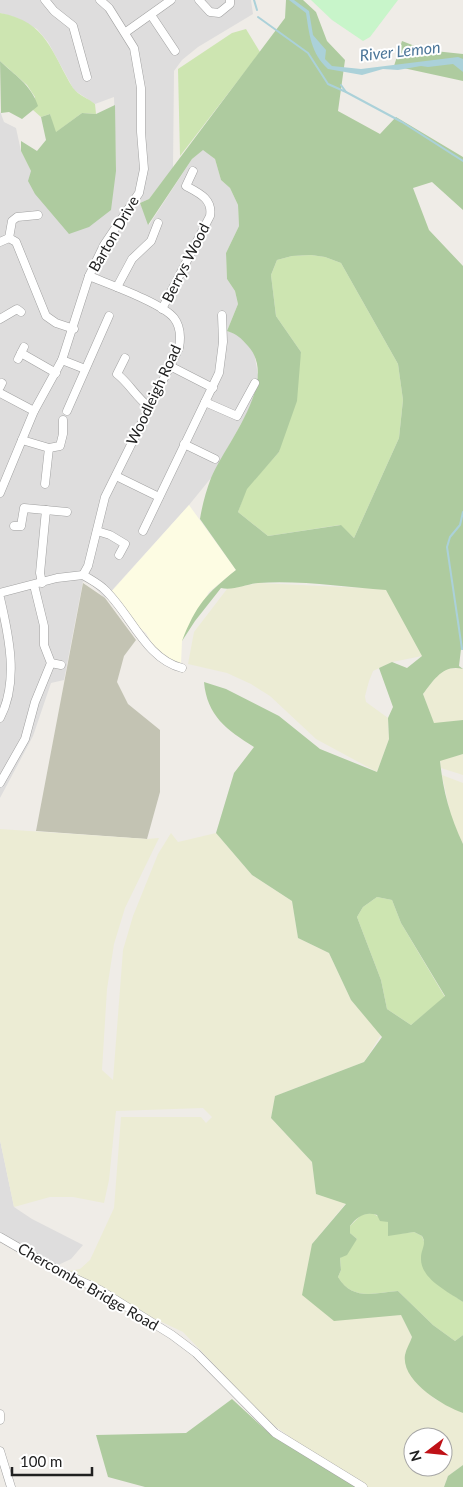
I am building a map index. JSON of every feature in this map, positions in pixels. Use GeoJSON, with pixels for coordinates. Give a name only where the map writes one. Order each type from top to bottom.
{"type":"FeatureCollection","features":[{"type":"Feature","properties":{"kind":"street"},"geometry":{"type":"LineString","coordinates":[[45,0],[54,11],[74,26],[84,74]]}},
{"type":"Feature","properties":{"kind":"street","name":"Barton Drive"},"geometry":{"type":"LineString","coordinates":[[0,493],[34,411],[62,360],[74,329],[89,276],[104,245],[139,193],[144,169],[141,132],[141,88],[134,48],[126,32],[109,8],[100,0]]}},
{"type":"Feature","properties":{"kind":"street"},"geometry":{"type":"LineString","coordinates":[[126,32],[171,0]]}},
{"type":"Feature","properties":{"kind":"street"},"geometry":{"type":"LineString","coordinates":[[199,0],[210,12],[220,13],[230,4],[230,0]]}},
{"type":"Feature","properties":{"kind":"street"},"geometry":{"type":"LineString","coordinates":[[151,15],[175,51]]}},
{"type":"Feature","properties":{"kind":"street","name":"Berrys Wood"},"geometry":{"type":"LineString","coordinates":[[162,309],[210,216],[211,210],[208,201],[186,186],[193,171]]}},
{"type":"Feature","properties":{"kind":"street"},"geometry":{"type":"LineString","coordinates":[[9,238],[12,221],[17,218],[38,215]]}},
{"type":"Feature","properties":{"kind":"street"},"geometry":{"type":"LineString","coordinates":[[117,287],[132,259],[151,241],[158,223]]}},
{"type":"Feature","properties":{"kind":"street"},"geometry":{"type":"LineString","coordinates":[[0,242],[9,238]]}},
{"type":"Feature","properties":{"kind":"street"},"geometry":{"type":"LineString","coordinates":[[9,238],[16,242],[46,316],[56,323],[74,329]]}},
{"type":"Feature","properties":{"kind":"street","name":"Woodleigh Road"},"geometry":{"type":"LineString","coordinates":[[83,575],[88,566],[105,497],[148,407],[179,348],[181,336],[174,318],[162,309],[117,287],[89,276]]}},
{"type":"Feature","properties":{"kind":"street"},"geometry":{"type":"LineString","coordinates":[[0,319],[17,309],[21,312]]}},
{"type":"Feature","properties":{"kind":"street"},"geometry":{"type":"LineString","coordinates":[[143,531],[146,516],[159,497],[221,366],[222,315]]}},
{"type":"Feature","properties":{"kind":"street"},"geometry":{"type":"LineString","coordinates":[[22,440],[49,448],[60,446],[62,443],[64,417],[109,316]]}},
{"type":"Feature","properties":{"kind":"street"},"geometry":{"type":"LineString","coordinates":[[21,353],[56,373]]}},
{"type":"Feature","properties":{"kind":"street"},"geometry":{"type":"LineString","coordinates":[[124,358],[117,374],[126,381],[134,396],[148,407]]}},
{"type":"Feature","properties":{"kind":"street"},"geometry":{"type":"LineString","coordinates":[[62,360],[86,369]]}},
{"type":"Feature","properties":{"kind":"street"},"geometry":{"type":"LineString","coordinates":[[170,366],[212,388]]}},
{"type":"Feature","properties":{"kind":"street"},"geometry":{"type":"LineString","coordinates":[[205,402],[237,416],[255,383]]}},
{"type":"Feature","properties":{"kind":"street"},"geometry":{"type":"LineString","coordinates":[[0,393],[34,411]]}},
{"type":"Feature","properties":{"kind":"street"},"geometry":{"type":"LineString","coordinates":[[184,444],[215,459]]}},
{"type":"Feature","properties":{"kind":"street"},"geometry":{"type":"LineString","coordinates":[[45,484],[49,448]]}},
{"type":"Feature","properties":{"kind":"street"},"geometry":{"type":"LineString","coordinates":[[116,476],[159,497]]}},
{"type":"Feature","properties":{"kind":"street"},"geometry":{"type":"LineString","coordinates":[[14,526],[21,526],[24,508],[67,512]]}},
{"type":"Feature","properties":{"kind":"street"},"geometry":{"type":"LineString","coordinates":[[0,783],[25,739],[35,702],[51,663],[44,645],[44,626],[38,584],[46,510]]}},
{"type":"Feature","properties":{"kind":"street"},"geometry":{"type":"LineString","coordinates":[[96,531],[128,543],[119,555]]}},
{"type":"Feature","properties":{"kind":"street"},"geometry":{"type":"LineString","coordinates":[[0,593],[83,575],[104,589],[144,638],[170,665],[182,668]]}},
{"type":"Feature","properties":{"kind":"street"},"geometry":{"type":"LineString","coordinates":[[0,598],[10,660],[0,718]]}},
{"type":"Feature","properties":{"kind":"street"},"geometry":{"type":"LineString","coordinates":[[51,663],[61,665]]}},
{"type":"Feature","properties":{"kind":"street","name":"Chercombe Bridge Road"},"geometry":{"type":"LineString","coordinates":[[0,1237],[59,1271],[100,1290],[172,1335],[196,1353],[275,1433],[362,1487]]}},
{"type":"Feature","properties":{"kind":"street"},"geometry":{"type":"LineString","coordinates":[[0,1414],[0,1420]]}},
{"type":"Feature","properties":{"kind":"street"},"geometry":{"type":"LineString","coordinates":[[0,1451],[11,1487]]}},
{"type":"Feature","properties":{"kind":"shaded area"},"geometry":{"type":"Polygon","coordinates":[[[0,0],[251,0],[253,14],[198,47],[182,60],[174,71],[173,168],[149,199],[140,203],[149,225],[192,159],[203,149],[215,159],[221,180],[230,188],[238,205],[239,226],[226,253],[227,279],[235,291],[238,304],[227,331],[238,334],[254,352],[258,375],[252,404],[211,478],[189,505],[105,598],[93,586],[83,581],[64,680],[51,683],[33,736],[0,798],[0,111],[4,122],[16,128],[21,151],[31,171],[116,171],[114,97],[95,104],[74,90],[48,42],[37,29],[17,18],[0,13],[0,0]]]}},
{"type":"Feature","properties":{"kind":"shaded area"},"geometry":{"type":"Polygon","coordinates":[[[189,505],[236,570],[209,592],[182,641],[181,664],[171,662],[154,647],[146,633],[137,626],[111,592],[189,505]]]}},
{"type":"Feature","properties":{"kind":"shaded area"},"geometry":{"type":"Polygon","coordinates":[[[83,583],[105,598],[136,640],[124,656],[117,682],[128,704],[160,730],[160,792],[147,839],[36,831],[83,583]]]}},
{"type":"Feature","properties":{"kind":"shaded area"},"geometry":{"type":"Polygon","coordinates":[[[258,583],[386,589],[422,656],[392,662],[373,671],[369,681],[365,696],[366,702],[388,718],[389,739],[377,772],[316,739],[270,696],[251,684],[227,673],[188,664],[194,632],[227,589],[258,583]]]}},
{"type":"Feature","properties":{"kind":"shaded area"},"geometry":{"type":"Polygon","coordinates":[[[447,669],[463,669],[463,720],[434,724],[423,694],[438,674],[447,669]]]}},
{"type":"Feature","properties":{"kind":"shaded area"},"geometry":{"type":"Polygon","coordinates":[[[463,754],[463,775],[441,768],[440,760],[463,754]]]}},
{"type":"Feature","properties":{"kind":"shaded area"},"geometry":{"type":"Polygon","coordinates":[[[442,775],[463,783],[463,844],[451,818],[442,775]]]}},
{"type":"Feature","properties":{"kind":"shaded area"},"geometry":{"type":"Polygon","coordinates":[[[0,829],[147,839],[159,838],[125,908],[114,944],[107,989],[102,1070],[113,1080],[123,950],[133,916],[158,854],[171,833],[178,842],[216,833],[252,875],[292,901],[298,938],[329,953],[351,1000],[381,1035],[364,1062],[275,1096],[271,1118],[312,1162],[316,1194],[346,1203],[312,1244],[369,1316],[401,1315],[412,1337],[405,1355],[419,1385],[435,1399],[463,1413],[463,1465],[453,1472],[453,1427],[403,1427],[403,1477],[448,1477],[444,1487],[368,1487],[302,1446],[268,1421],[183,1332],[145,1314],[90,1281],[69,1271],[80,1269],[90,1260],[114,1208],[121,1117],[201,1117],[206,1123],[212,1117],[203,1108],[116,1111],[109,1180],[104,1203],[73,1197],[50,1197],[14,1207],[0,1140],[0,829]]]}},
{"type":"Feature","properties":{"kind":"shaded area"},"geometry":{"type":"Polygon","coordinates":[[[0,1140],[14,1207],[32,1219],[83,1245],[71,1259],[56,1266],[0,1234],[0,1140]]]}},
{"type":"Feature","properties":{"kind":"green space"},"geometry":{"type":"Polygon","coordinates":[[[286,0],[303,0],[316,12],[327,41],[345,60],[338,111],[380,134],[396,117],[463,157],[463,210],[432,182],[413,188],[429,230],[463,266],[463,650],[461,649],[459,666],[463,669],[456,668],[444,671],[423,694],[434,723],[463,720],[463,754],[440,761],[448,803],[463,844],[463,1302],[436,1284],[425,1272],[421,1258],[424,1244],[422,1236],[414,1232],[388,1236],[388,1222],[380,1221],[377,1215],[373,1214],[362,1216],[350,1226],[350,1233],[357,1239],[347,1255],[340,1258],[341,1270],[338,1277],[344,1285],[357,1293],[372,1294],[398,1291],[433,1325],[455,1341],[463,1335],[463,1413],[445,1405],[425,1391],[410,1374],[406,1365],[405,1355],[412,1337],[401,1315],[334,1321],[302,1295],[312,1244],[346,1204],[316,1194],[312,1162],[271,1118],[275,1096],[364,1062],[382,1037],[351,1000],[329,953],[298,938],[292,901],[252,875],[216,833],[234,773],[254,747],[220,721],[209,704],[204,682],[226,689],[279,716],[320,749],[377,772],[389,739],[388,718],[393,707],[379,668],[392,662],[407,668],[422,656],[386,590],[306,583],[274,582],[235,588],[221,588],[182,641],[192,618],[203,601],[236,570],[200,519],[204,498],[211,478],[247,412],[258,377],[256,360],[248,346],[236,335],[227,331],[238,304],[235,291],[227,279],[226,253],[239,226],[238,205],[230,188],[221,180],[215,159],[203,150],[192,159],[148,225],[140,203],[149,199],[285,18],[286,0]],[[311,255],[292,256],[277,260],[271,275],[276,316],[301,352],[297,401],[279,452],[247,489],[238,512],[268,536],[341,525],[354,538],[399,438],[403,400],[398,364],[341,263],[325,257],[311,255]],[[377,897],[363,907],[357,917],[381,980],[387,1009],[411,1025],[445,996],[401,923],[392,900],[377,897]]]}},
{"type":"Feature","properties":{"kind":"green space"},"geometry":{"type":"Polygon","coordinates":[[[311,0],[398,0],[370,37],[363,41],[332,20],[311,0]]]}},
{"type":"Feature","properties":{"kind":"green space"},"geometry":{"type":"Polygon","coordinates":[[[0,13],[16,17],[38,31],[53,51],[73,88],[95,104],[96,114],[82,113],[55,133],[50,114],[41,117],[33,110],[35,97],[27,85],[0,61],[0,13]]]}},
{"type":"Feature","properties":{"kind":"green space"},"geometry":{"type":"Polygon","coordinates":[[[246,29],[260,52],[180,156],[178,69],[232,33],[246,29]]]}},
{"type":"Feature","properties":{"kind":"green space"},"geometry":{"type":"Polygon","coordinates":[[[402,41],[425,50],[463,54],[463,81],[394,66],[402,41]]]}},
{"type":"Feature","properties":{"kind":"green space"},"geometry":{"type":"Polygon","coordinates":[[[0,61],[22,80],[35,98],[38,106],[22,119],[9,112],[1,113],[0,61]]]}},
{"type":"Feature","properties":{"kind":"green space"},"geometry":{"type":"Polygon","coordinates":[[[115,105],[116,171],[111,210],[89,227],[69,234],[35,194],[28,181],[31,171],[21,151],[21,141],[37,151],[46,140],[41,117],[50,114],[56,132],[82,113],[96,114],[115,105]]]}},
{"type":"Feature","properties":{"kind":"green space"},"geometry":{"type":"Polygon","coordinates":[[[311,255],[325,257],[341,263],[398,364],[403,400],[399,438],[354,538],[340,525],[268,536],[238,512],[246,489],[279,452],[301,352],[276,316],[271,275],[277,260],[292,256],[311,255]]]}},
{"type":"Feature","properties":{"kind":"green space"},"geometry":{"type":"Polygon","coordinates":[[[377,897],[392,900],[401,923],[445,997],[411,1025],[387,1009],[381,980],[357,917],[363,907],[377,897]]]}},
{"type":"Feature","properties":{"kind":"green space"},"geometry":{"type":"Polygon","coordinates":[[[372,1213],[388,1222],[388,1235],[414,1232],[422,1236],[425,1244],[423,1264],[427,1272],[439,1285],[463,1302],[463,1335],[455,1341],[433,1325],[398,1291],[372,1294],[357,1293],[344,1285],[338,1277],[341,1270],[340,1258],[357,1239],[350,1233],[350,1226],[361,1215],[372,1213]]]}},
{"type":"Feature","properties":{"kind":"green space"},"geometry":{"type":"Polygon","coordinates":[[[232,1399],[268,1432],[357,1487],[145,1487],[108,1477],[96,1435],[186,1433],[232,1399]]]}},
{"type":"Feature","properties":{"kind":"green space"},"geometry":{"type":"Polygon","coordinates":[[[463,1465],[463,1487],[444,1487],[448,1477],[453,1477],[453,1472],[463,1465]]]}},
{"type":"Feature","properties":{"kind":"water","name":"River Lemon"},"geometry":{"type":"Polygon","coordinates":[[[289,0],[294,0],[309,11],[313,35],[326,50],[325,59],[332,66],[361,69],[458,57],[463,59],[463,72],[453,64],[398,70],[383,69],[362,75],[328,69],[314,50],[306,13],[289,0]]]}},
{"type":"Feature","properties":{"kind":"waterway"},"geometry":{"type":"LineString","coordinates":[[254,0],[257,10]]}},
{"type":"Feature","properties":{"kind":"waterway"},"geometry":{"type":"LineString","coordinates":[[258,17],[308,53],[328,84],[346,92]]}},
{"type":"Feature","properties":{"kind":"waterway"},"geometry":{"type":"LineString","coordinates":[[341,85],[346,92],[402,122],[463,161]]}},
{"type":"Feature","properties":{"kind":"waterway"},"geometry":{"type":"LineString","coordinates":[[462,649],[447,547],[450,537],[460,525],[463,512]]}}]}
